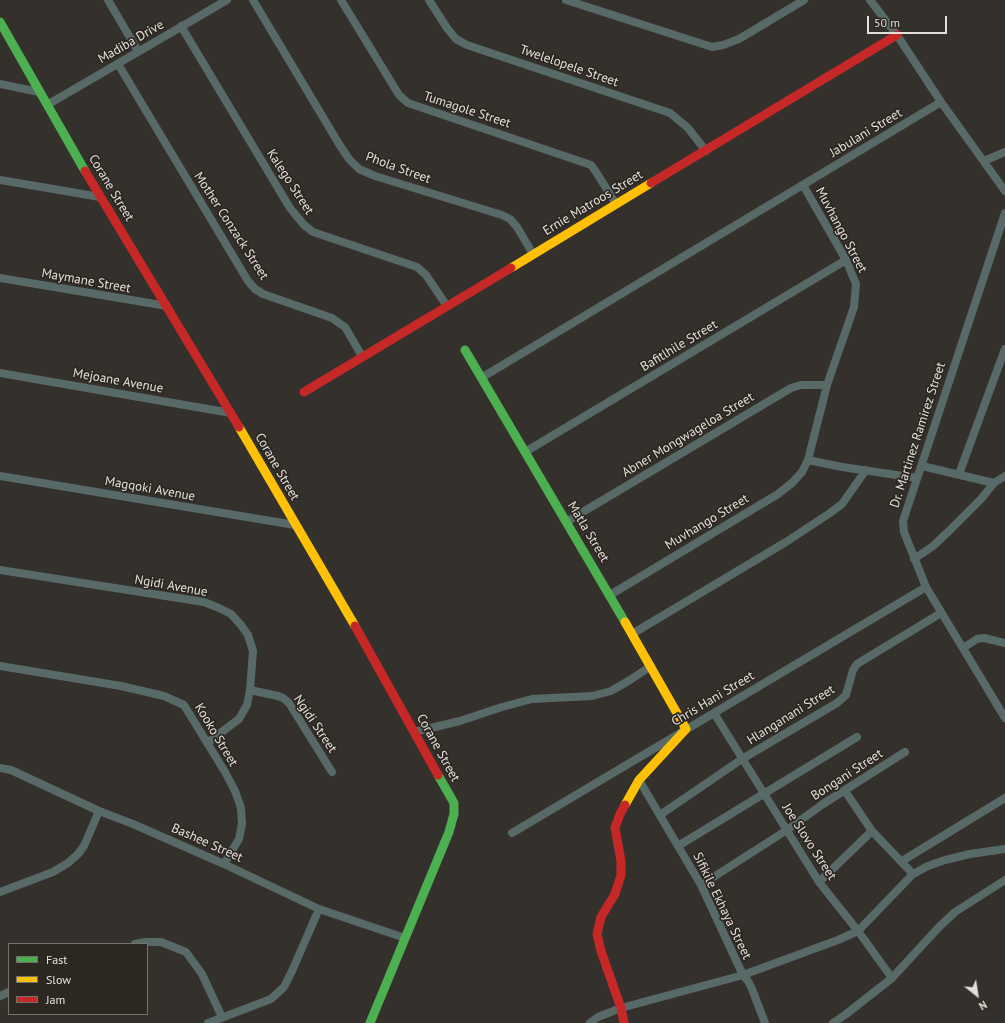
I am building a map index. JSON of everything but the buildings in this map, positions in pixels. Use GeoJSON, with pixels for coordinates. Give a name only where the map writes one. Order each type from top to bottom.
{"type":"FeatureCollection","features":[{"type":"Feature","properties":{"kind":"street"},"geometry":{"type":"LineString","coordinates":[[108,0],[138,51]]}},
{"type":"Feature","properties":{"kind":"street","name":"Phola Street"},"geometry":{"type":"LineString","coordinates":[[253,0],[339,144],[349,159],[359,169],[375,176],[502,215],[510,219],[517,227],[533,254]]}},
{"type":"Feature","properties":{"kind":"street","name":"Tumagole Street"},"geometry":{"type":"LineString","coordinates":[[342,0],[399,95],[408,103],[591,165],[616,204]]}},
{"type":"Feature","properties":{"kind":"street","name":"Twelelopele Street"},"geometry":{"type":"LineString","coordinates":[[429,0],[456,39],[467,45],[670,113],[688,128],[706,151]]}},
{"type":"Feature","properties":{"kind":"street"},"geometry":{"type":"LineString","coordinates":[[566,0],[712,47],[724,45],[739,38],[804,0]]}},
{"type":"Feature","properties":{"kind":"street"},"geometry":{"type":"LineString","coordinates":[[870,0],[897,35],[941,102],[1005,191]]}},
{"type":"Feature","properties":{"kind":"street","name":"Madiba Drive"},"geometry":{"type":"LineString","coordinates":[[47,105],[223,1]]}},
{"type":"Feature","properties":{"kind":"street","name":"Corane Street"},"geometry":{"type":"LineString","coordinates":[[0,22],[100,197],[231,413],[295,525],[330,582],[454,803],[454,814],[449,832],[370,1023]]}},
{"type":"Feature","properties":{"kind":"street","name":"Kalego Street"},"geometry":{"type":"LineString","coordinates":[[181,26],[290,208],[304,225],[313,232],[417,267],[426,275],[447,306]]}},
{"type":"Feature","properties":{"kind":"street","name":"Ernie Matroos Street"},"geometry":{"type":"LineString","coordinates":[[304,392],[897,35]]}},
{"type":"Feature","properties":{"kind":"street","name":"Mother Conzack Street"},"geometry":{"type":"LineString","coordinates":[[118,64],[248,281],[255,289],[263,294],[336,320],[345,327],[362,356]]}},
{"type":"Feature","properties":{"kind":"street"},"geometry":{"type":"LineString","coordinates":[[0,84],[39,92]]}},
{"type":"Feature","properties":{"kind":"street","name":"Jabulani Street"},"geometry":{"type":"LineString","coordinates":[[803,185],[941,102]]}},
{"type":"Feature","properties":{"kind":"street"},"geometry":{"type":"LineString","coordinates":[[984,161],[1005,152]]}},
{"type":"Feature","properties":{"kind":"street"},"geometry":{"type":"LineString","coordinates":[[0,180],[100,197]]}},
{"type":"Feature","properties":{"kind":"street","name":"Muvhango Street"},"geometry":{"type":"LineString","coordinates":[[481,378],[803,185],[846,260],[856,284],[857,293],[854,307],[827,385],[808,460],[802,472],[792,483],[778,494],[610,595]]}},
{"type":"Feature","properties":{"kind":"street","name":"Dr. Martinez Ramirez Street"},"geometry":{"type":"LineString","coordinates":[[1005,213],[922,466],[905,510],[903,521],[904,532],[926,587],[963,648],[1002,706],[1005,718]]}},
{"type":"Feature","properties":{"kind":"street","name":"Bafitlhile Street"},"geometry":{"type":"LineString","coordinates":[[525,452],[846,260]]}},
{"type":"Feature","properties":{"kind":"street","name":"Maymane Street"},"geometry":{"type":"LineString","coordinates":[[0,278],[167,306]]}},
{"type":"Feature","properties":{"kind":"street"},"geometry":{"type":"LineString","coordinates":[[959,474],[1005,349]]}},
{"type":"Feature","properties":{"kind":"street","name":"Matla Street"},"geometry":{"type":"LineString","coordinates":[[465,350],[610,595],[686,729]]}},
{"type":"Feature","properties":{"kind":"street","name":"Mejoane Avenue"},"geometry":{"type":"LineString","coordinates":[[0,373],[231,413]]}},
{"type":"Feature","properties":{"kind":"street","name":"Abner Mongwageloa Street"},"geometry":{"type":"LineString","coordinates":[[566,522],[791,388],[801,385],[827,385]]}},
{"type":"Feature","properties":{"kind":"street"},"geometry":{"type":"LineString","coordinates":[[808,460],[917,478]]}},
{"type":"Feature","properties":{"kind":"street"},"geometry":{"type":"LineString","coordinates":[[922,466],[994,483]]}},
{"type":"Feature","properties":{"kind":"street"},"geometry":{"type":"LineString","coordinates":[[632,634],[786,542],[830,513],[842,504],[866,470]]}},
{"type":"Feature","properties":{"kind":"street","name":"Magqoki Avenue"},"geometry":{"type":"LineString","coordinates":[[0,476],[295,525]]}},
{"type":"Feature","properties":{"kind":"street"},"geometry":{"type":"LineString","coordinates":[[914,558],[933,546],[981,499],[994,483],[1005,476]]}},
{"type":"Feature","properties":{"kind":"street","name":"Ngidi Avenue"},"geometry":{"type":"LineString","coordinates":[[0,570],[204,602],[231,614],[248,635],[253,651],[250,690],[247,705],[239,719],[207,743]]}},
{"type":"Feature","properties":{"kind":"street","name":"Chris Hani Street"},"geometry":{"type":"LineString","coordinates":[[512,833],[926,587]]}},
{"type":"Feature","properties":{"kind":"street","name":"Hlanganani Street"},"geometry":{"type":"LineString","coordinates":[[660,815],[742,759],[837,703],[846,695],[853,670],[857,664],[941,613]]}},
{"type":"Feature","properties":{"kind":"street"},"geometry":{"type":"LineString","coordinates":[[963,648],[977,639],[984,638],[1005,643]]}},
{"type":"Feature","properties":{"kind":"street","name":"Kooko Street"},"geometry":{"type":"LineString","coordinates":[[0,666],[121,686],[174,699],[184,705],[225,772],[235,791],[241,808],[242,824],[239,839],[224,864]]}},
{"type":"Feature","properties":{"kind":"street"},"geometry":{"type":"LineString","coordinates":[[414,732],[460,721],[502,707],[532,700],[592,696],[611,691],[651,666]]}},
{"type":"Feature","properties":{"kind":"street","name":"Ngidi Street"},"geometry":{"type":"LineString","coordinates":[[250,690],[278,696],[289,703],[332,772]]}},
{"type":"Feature","properties":{"kind":"street","name":"Joe Slovo Street"},"geometry":{"type":"LineString","coordinates":[[714,713],[819,882],[858,931],[892,978]]}},
{"type":"Feature","properties":{"kind":"street"},"geometry":{"type":"LineString","coordinates":[[624,1023],[621,1008],[601,951],[598,934],[601,917],[615,894],[621,875],[621,861],[615,828],[620,814],[639,780],[686,729]]}},
{"type":"Feature","properties":{"kind":"street"},"geometry":{"type":"LineString","coordinates":[[678,846],[857,737]]}},
{"type":"Feature","properties":{"kind":"street","name":"Bongani Street"},"geometry":{"type":"LineString","coordinates":[[701,885],[787,830],[823,804],[905,752]]}},
{"type":"Feature","properties":{"kind":"street","name":"Bashee Street"},"geometry":{"type":"LineString","coordinates":[[0,768],[11,770],[99,811],[133,824],[224,864],[318,908],[405,938]]}},
{"type":"Feature","properties":{"kind":"street","name":"Sifikile Ekhaya Street"},"geometry":{"type":"LineString","coordinates":[[639,780],[701,885],[743,976],[748,981],[752,989],[765,1023]]}},
{"type":"Feature","properties":{"kind":"street"},"geometry":{"type":"LineString","coordinates":[[845,791],[872,831],[913,874]]}},
{"type":"Feature","properties":{"kind":"street"},"geometry":{"type":"LineString","coordinates":[[902,861],[1005,798]]}},
{"type":"Feature","properties":{"kind":"street"},"geometry":{"type":"LineString","coordinates":[[0,892],[53,872],[68,863],[84,846],[99,811]]}},
{"type":"Feature","properties":{"kind":"street"},"geometry":{"type":"LineString","coordinates":[[819,882],[872,831]]}},
{"type":"Feature","properties":{"kind":"street"},"geometry":{"type":"LineString","coordinates":[[590,1023],[598,1017],[621,1008],[743,976],[858,931],[913,874],[945,860],[970,854],[1005,849]]}},
{"type":"Feature","properties":{"kind":"street"},"geometry":{"type":"LineString","coordinates":[[833,1023],[892,978],[938,927],[955,912],[1005,880]]}},
{"type":"Feature","properties":{"kind":"street"},"geometry":{"type":"LineString","coordinates":[[208,1023],[271,999],[284,987],[318,908]]}},
{"type":"Feature","properties":{"kind":"street"},"geometry":{"type":"LineString","coordinates":[[140,943],[161,942],[186,952],[202,974],[222,1017]]}},
{"type":"Feature","properties":{"kind":"traffic: fast"},"geometry":{"type":"LineString","coordinates":[[0,22],[85,171]]}},
{"type":"Feature","properties":{"kind":"traffic: fast"},"geometry":{"type":"LineString","coordinates":[[465,350],[625,622]]}},
{"type":"Feature","properties":{"kind":"traffic: fast"},"geometry":{"type":"LineString","coordinates":[[370,1023],[449,832],[454,814],[454,803],[438,775]]}},
{"type":"Feature","properties":{"kind":"traffic: slow"},"geometry":{"type":"LineString","coordinates":[[511,268],[651,183]]}},
{"type":"Feature","properties":{"kind":"traffic: slow"},"geometry":{"type":"LineString","coordinates":[[239,427],[355,626]]}},
{"type":"Feature","properties":{"kind":"traffic: slow"},"geometry":{"type":"LineString","coordinates":[[625,622],[686,729],[639,780],[625,805]]}},
{"type":"Feature","properties":{"kind":"traffic: jam"},"geometry":{"type":"LineString","coordinates":[[651,183],[897,35]]}},
{"type":"Feature","properties":{"kind":"traffic: jam"},"geometry":{"type":"LineString","coordinates":[[85,171],[239,427]]}},
{"type":"Feature","properties":{"kind":"traffic: jam"},"geometry":{"type":"LineString","coordinates":[[304,392],[511,268]]}},
{"type":"Feature","properties":{"kind":"traffic: jam"},"geometry":{"type":"LineString","coordinates":[[355,626],[438,775]]}},
{"type":"Feature","properties":{"kind":"traffic: jam"},"geometry":{"type":"LineString","coordinates":[[624,1023],[621,1008],[601,951],[597,934],[601,917],[615,894],[621,875],[621,861],[615,828],[625,805]]}}]}
